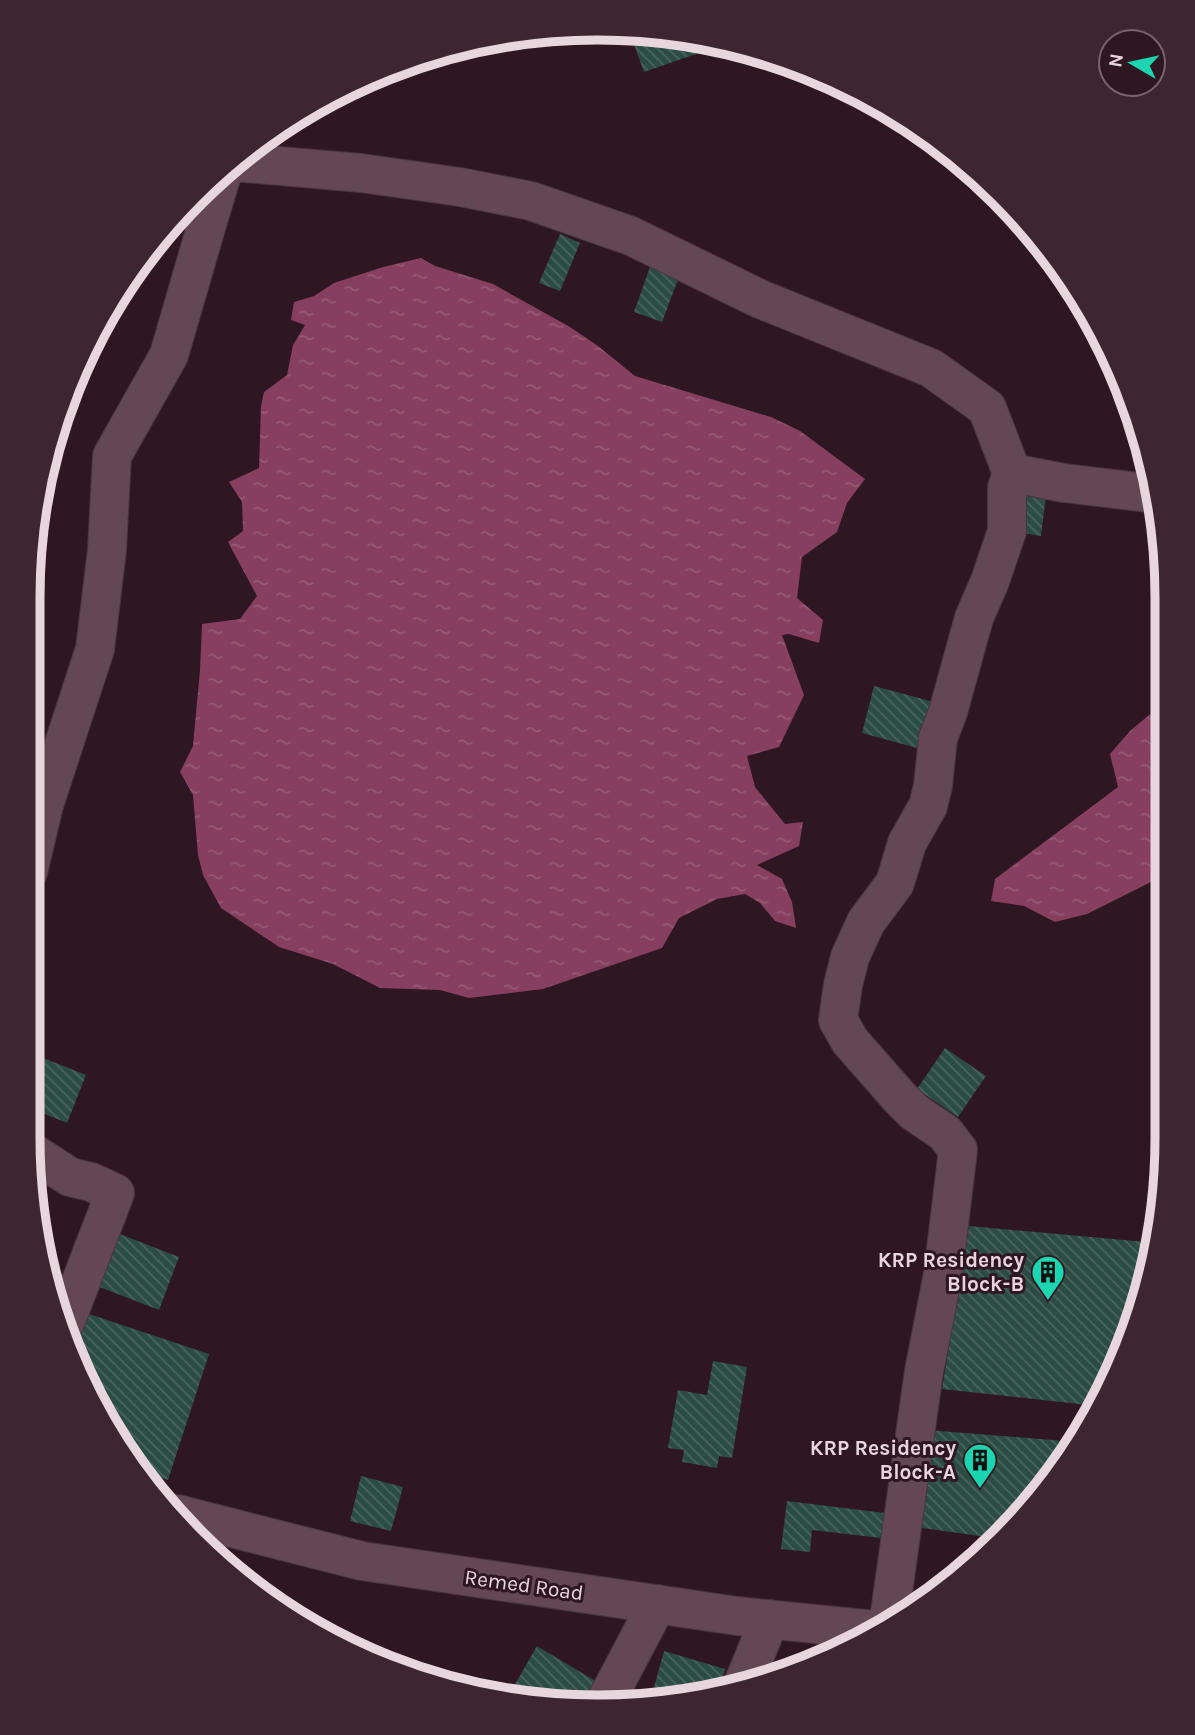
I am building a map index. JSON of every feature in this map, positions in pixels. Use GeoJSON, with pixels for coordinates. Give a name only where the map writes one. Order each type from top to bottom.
{"type":"FeatureCollection","features":[{"type":"Feature","properties":{"kind":"street"},"geometry":{"type":"LineString","coordinates":[[248,163],[361,173],[460,187],[531,201],[631,236],[760,299],[931,368],[987,408],[1012,473],[1007,488],[1007,531],[974,618],[948,712],[938,738],[928,806],[907,843],[895,883],[866,922],[850,957],[838,1020],[850,1041],[900,1098],[914,1112],[945,1133],[958,1150],[943,1274],[924,1371],[890,1611]]}},
{"type":"Feature","properties":{"kind":"street"},"geometry":{"type":"LineString","coordinates":[[40,822],[95,649],[107,550],[111,456],[169,355],[217,190]]}},
{"type":"Feature","properties":{"kind":"street"},"geometry":{"type":"LineString","coordinates":[[1012,473],[1145,492]]}},
{"type":"Feature","properties":{"kind":"street"},"geometry":{"type":"LineString","coordinates":[[41,1158],[70,1177],[91,1182],[115,1193],[69,1313]]}},
{"type":"Feature","properties":{"kind":"street","name":"Remed Road"},"geometry":{"type":"LineString","coordinates":[[190,1517],[362,1561],[657,1604],[860,1628]]}},
{"type":"Feature","properties":{"kind":"street"},"geometry":{"type":"LineString","coordinates":[[609,1695],[657,1604]]}},
{"type":"Feature","properties":{"kind":"street"},"geometry":{"type":"LineString","coordinates":[[747,1674],[770,1619]]}},
{"type":"Feature","properties":{"kind":"water"},"geometry":{"type":"Polygon","coordinates":[[[421,258],[435,266],[493,284],[570,327],[635,376],[771,417],[800,431],[865,479],[847,503],[837,532],[802,557],[797,598],[823,620],[819,643],[789,634],[782,635],[804,695],[779,747],[747,756],[755,787],[785,824],[803,822],[799,846],[757,865],[782,879],[792,902],[796,928],[775,921],[760,903],[745,894],[717,899],[679,918],[662,948],[543,989],[469,998],[440,990],[380,988],[333,964],[279,947],[221,908],[203,875],[198,855],[193,795],[180,772],[193,746],[202,624],[240,619],[257,596],[228,542],[243,531],[242,502],[229,482],[259,468],[264,392],[287,375],[293,345],[305,325],[291,320],[294,302],[314,296],[334,283],[421,258]]]}},
{"type":"Feature","properties":{"kind":"water"},"geometry":{"type":"Polygon","coordinates":[[[1155,710],[1155,880],[1087,914],[1055,922],[1024,906],[991,901],[995,879],[1118,787],[1110,754],[1130,731],[1155,710]]]}},
{"type":"Feature","properties":{"kind":"building"},"geometry":{"type":"Polygon","coordinates":[[[633,41],[705,51],[644,72],[633,41]]]}},
{"type":"Feature","properties":{"kind":"building"},"geometry":{"type":"Polygon","coordinates":[[[560,234],[580,243],[560,291],[539,283],[560,234]]]}},
{"type":"Feature","properties":{"kind":"building"},"geometry":{"type":"Polygon","coordinates":[[[650,267],[679,277],[662,322],[634,312],[650,267]]]}},
{"type":"Feature","properties":{"kind":"building"},"geometry":{"type":"Polygon","coordinates":[[[1022,492],[1046,495],[1041,536],[1017,532],[1022,492]]]}},
{"type":"Feature","properties":{"kind":"building"},"geometry":{"type":"Polygon","coordinates":[[[1150,526],[1152,543],[1148,542],[1150,526]]]}},
{"type":"Feature","properties":{"kind":"building"},"geometry":{"type":"Polygon","coordinates":[[[874,686],[934,702],[921,749],[862,733],[874,686]]]}},
{"type":"Feature","properties":{"kind":"building"},"geometry":{"type":"Polygon","coordinates":[[[945,1048],[986,1076],[958,1117],[917,1089],[945,1048]]]}},
{"type":"Feature","properties":{"kind":"building"},"geometry":{"type":"Polygon","coordinates":[[[40,1057],[86,1075],[67,1123],[40,1112],[40,1057]]]}},
{"type":"Feature","properties":{"kind":"building","name":"KRP Residency Block-B"},"geometry":{"type":"Polygon","coordinates":[[[969,1226],[1145,1242],[1125,1317],[1086,1405],[942,1389],[969,1226]]]}},
{"type":"Feature","properties":{"kind":"building"},"geometry":{"type":"Polygon","coordinates":[[[117,1233],[179,1257],[159,1310],[97,1286],[117,1233]]]}},
{"type":"Feature","properties":{"kind":"building"},"geometry":{"type":"Polygon","coordinates":[[[57,1273],[66,1276],[61,1289],[57,1273]]]}},
{"type":"Feature","properties":{"kind":"building"},"geometry":{"type":"Polygon","coordinates":[[[83,1312],[209,1354],[168,1480],[154,1475],[134,1447],[98,1384],[76,1333],[83,1312]]]}},
{"type":"Feature","properties":{"kind":"building"},"geometry":{"type":"Polygon","coordinates":[[[713,1361],[747,1367],[732,1458],[719,1456],[717,1468],[682,1462],[684,1450],[668,1448],[678,1390],[707,1395],[713,1361]]]}},
{"type":"Feature","properties":{"kind":"building","name":"KRP Residency Block-A"},"geometry":{"type":"Polygon","coordinates":[[[927,1430],[1065,1441],[1040,1477],[987,1537],[915,1527],[927,1430]]]}},
{"type":"Feature","properties":{"kind":"building"},"geometry":{"type":"Polygon","coordinates":[[[361,1476],[403,1487],[391,1531],[350,1521],[361,1476]]]}},
{"type":"Feature","properties":{"kind":"building"},"geometry":{"type":"Polygon","coordinates":[[[787,1501],[893,1514],[890,1539],[812,1530],[810,1552],[781,1549],[787,1501]]]}},
{"type":"Feature","properties":{"kind":"building"},"geometry":{"type":"Polygon","coordinates":[[[537,1646],[607,1688],[604,1695],[598,1695],[513,1688],[537,1646]]]}},
{"type":"Feature","properties":{"kind":"building"},"geometry":{"type":"Polygon","coordinates":[[[664,1651],[725,1669],[722,1680],[653,1691],[664,1651]]]}},
{"type":"Feature","properties":{"kind":"place","name":"KRP Residency Block-B"},"geometry":{"type":"Point","coordinates":[1048,1302]}},
{"type":"Feature","properties":{"kind":"place","name":"KRP Residency Block-A"},"geometry":{"type":"Point","coordinates":[980,1490]}}]}
